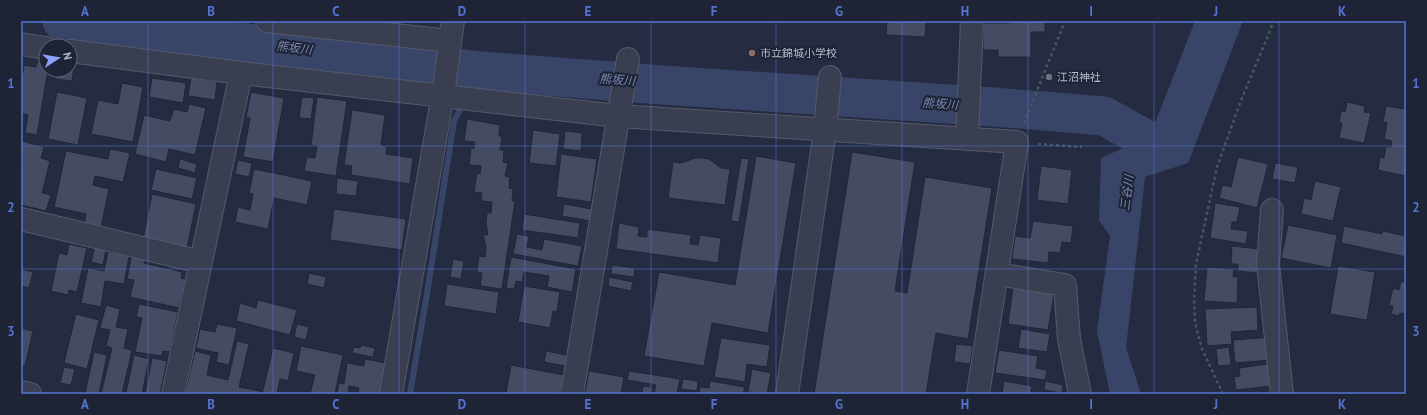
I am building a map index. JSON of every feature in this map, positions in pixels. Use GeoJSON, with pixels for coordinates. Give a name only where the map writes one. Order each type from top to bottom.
{"type":"FeatureCollection","features":[{"type":"Feature","properties":{"kind":"street"},"geometry":{"type":"LineString","coordinates":[[267,21],[450,38],[443,92],[391,394]]}},
{"type":"Feature","properties":{"kind":"street"},"geometry":{"type":"LineString","coordinates":[[967,139],[972,21]]}},
{"type":"Feature","properties":{"kind":"street"},"geometry":{"type":"LineString","coordinates":[[21,44],[38,47]]}},
{"type":"Feature","properties":{"kind":"street"},"geometry":{"type":"LineString","coordinates":[[78,52],[241,73],[443,92],[618,116],[967,139],[1020,133],[978,394]]}},
{"type":"Feature","properties":{"kind":"street"},"geometry":{"type":"LineString","coordinates":[[572,394],[628,59]]}},
{"type":"Feature","properties":{"kind":"street"},"geometry":{"type":"LineString","coordinates":[[173,394],[241,73]]}},
{"type":"Feature","properties":{"kind":"street"},"geometry":{"type":"LineString","coordinates":[[787,394],[826,130],[830,77]]}},
{"type":"Feature","properties":{"kind":"street"},"geometry":{"type":"LineString","coordinates":[[1272,210],[1268,264],[1282,394]]}},
{"type":"Feature","properties":{"kind":"street"},"geometry":{"type":"LineString","coordinates":[[21,219],[202,262]]}},
{"type":"Feature","properties":{"kind":"street"},"geometry":{"type":"LineString","coordinates":[[997,274],[1065,284],[1068,339],[1080,394]]}},
{"type":"Feature","properties":{"kind":"street"},"geometry":{"type":"LineString","coordinates":[[21,392],[30,394]]}},
{"type":"Feature","properties":{"kind":"path"},"geometry":{"type":"LineString","coordinates":[[1065,21],[1020,133],[1082,148]]}},
{"type":"Feature","properties":{"kind":"path"},"geometry":{"type":"LineString","coordinates":[[1223,394],[1202,349],[1195,322],[1194,299],[1196,264],[1218,167],[1240,103],[1274,21]]}},
{"type":"Feature","properties":{"kind":"water","name":"三谷川"},"geometry":{"type":"Polygon","coordinates":[[[1195,21],[1243,21],[1188,163],[1145,177],[1126,348],[1141,394],[1110,394],[1097,331],[1110,236],[1099,220],[1101,158],[1150,136],[1195,21]]]}},
{"type":"Feature","properties":{"kind":"building"},"geometry":{"type":"Polygon","coordinates":[[[887,21],[926,21],[925,37],[886,35],[887,21]]]}},
{"type":"Feature","properties":{"kind":"building"},"geometry":{"type":"Polygon","coordinates":[[[1009,21],[1045,21],[1045,32],[1031,32],[1031,57],[998,57],[998,50],[983,50],[983,23],[1009,23],[1009,21]]]}},
{"type":"Feature","properties":{"kind":"building"},"geometry":{"type":"Polygon","coordinates":[[[38,62],[38,78],[47,78],[37,135],[25,133],[28,115],[21,113],[21,73],[23,73],[24,65],[36,67],[38,62]]]}},
{"type":"Feature","properties":{"kind":"building"},"geometry":{"type":"Polygon","coordinates":[[[55,78],[72,78],[72,81],[55,78]]]}},
{"type":"Feature","properties":{"kind":"building"},"geometry":{"type":"Polygon","coordinates":[[[152,78],[186,83],[183,103],[149,97],[152,78]]]}},
{"type":"Feature","properties":{"kind":"building"},"geometry":{"type":"Polygon","coordinates":[[[191,78],[217,82],[215,100],[188,96],[191,78]]]}},
{"type":"Feature","properties":{"kind":"building"},"geometry":{"type":"Polygon","coordinates":[[[122,83],[143,87],[133,142],[91,134],[98,100],[118,104],[122,83]]]}},
{"type":"Feature","properties":{"kind":"building"},"geometry":{"type":"Polygon","coordinates":[[[57,92],[87,98],[78,145],[48,139],[57,92]]]}},
{"type":"Feature","properties":{"kind":"building"},"geometry":{"type":"Polygon","coordinates":[[[251,92],[284,98],[273,162],[243,157],[250,118],[246,117],[251,92]]]}},
{"type":"Feature","properties":{"kind":"building"},"geometry":{"type":"Polygon","coordinates":[[[302,97],[314,98],[311,119],[299,118],[302,97]]]}},
{"type":"Feature","properties":{"kind":"building"},"geometry":{"type":"Polygon","coordinates":[[[317,97],[347,101],[336,176],[304,171],[307,157],[315,158],[317,146],[311,145],[317,97]]]}},
{"type":"Feature","properties":{"kind":"building"},"geometry":{"type":"Polygon","coordinates":[[[1347,102],[1365,106],[1364,112],[1371,113],[1364,143],[1339,138],[1342,123],[1339,123],[1341,111],[1345,112],[1347,102]]]}},
{"type":"Feature","properties":{"kind":"building"},"geometry":{"type":"Polygon","coordinates":[[[189,104],[206,108],[195,155],[169,149],[166,162],[135,154],[144,115],[170,121],[174,109],[187,112],[189,104]]]}},
{"type":"Feature","properties":{"kind":"building"},"geometry":{"type":"Polygon","coordinates":[[[1386,106],[1406,109],[1406,176],[1378,170],[1380,157],[1384,158],[1386,146],[1391,147],[1392,141],[1384,139],[1387,123],[1383,122],[1386,106]]]}},
{"type":"Feature","properties":{"kind":"building"},"geometry":{"type":"Polygon","coordinates":[[[352,110],[385,115],[381,145],[387,147],[386,154],[413,158],[410,184],[351,175],[352,166],[344,165],[352,110]]]}},
{"type":"Feature","properties":{"kind":"building"},"geometry":{"type":"Polygon","coordinates":[[[467,119],[500,125],[499,136],[502,136],[500,150],[504,150],[503,162],[508,163],[505,176],[510,177],[509,188],[513,189],[512,201],[515,201],[502,289],[480,286],[482,273],[477,272],[479,256],[485,257],[486,248],[483,234],[488,235],[486,223],[487,213],[491,213],[492,202],[481,201],[482,193],[474,192],[477,173],[480,174],[481,166],[469,165],[471,148],[474,148],[475,142],[464,141],[467,119]]]}},
{"type":"Feature","properties":{"kind":"building"},"geometry":{"type":"Polygon","coordinates":[[[533,130],[560,134],[556,166],[529,163],[533,130]]]}},
{"type":"Feature","properties":{"kind":"building"},"geometry":{"type":"Polygon","coordinates":[[[565,131],[582,133],[581,151],[563,149],[565,131]]]}},
{"type":"Feature","properties":{"kind":"building"},"geometry":{"type":"Polygon","coordinates":[[[22,141],[44,147],[41,158],[50,161],[42,193],[51,195],[46,211],[21,205],[22,141]]]}},
{"type":"Feature","properties":{"kind":"building"},"geometry":{"type":"Polygon","coordinates":[[[110,149],[130,153],[123,182],[95,176],[93,185],[109,189],[101,227],[84,224],[86,214],[54,207],[66,151],[108,159],[110,149]]]}},
{"type":"Feature","properties":{"kind":"building"},"geometry":{"type":"Polygon","coordinates":[[[852,152],[915,162],[895,291],[907,293],[925,177],[992,188],[968,339],[936,333],[926,394],[814,394],[852,152]]]}},
{"type":"Feature","properties":{"kind":"building"},"geometry":{"type":"Polygon","coordinates":[[[561,154],[597,159],[591,202],[556,197],[561,154]]]}},
{"type":"Feature","properties":{"kind":"building"},"geometry":{"type":"Polygon","coordinates":[[[756,156],[796,163],[768,333],[712,323],[704,366],[644,356],[659,272],[735,285],[756,156]]]}},
{"type":"Feature","properties":{"kind":"building"},"geometry":{"type":"Polygon","coordinates":[[[1238,157],[1268,164],[1257,208],[1219,198],[1222,185],[1231,187],[1238,157]]]}},
{"type":"Feature","properties":{"kind":"building"},"geometry":{"type":"Polygon","coordinates":[[[695,158],[709,159],[721,168],[730,169],[725,205],[668,198],[673,162],[681,163],[695,158]]]}},
{"type":"Feature","properties":{"kind":"building"},"geometry":{"type":"Polygon","coordinates":[[[741,158],[749,159],[739,222],[731,221],[741,158]]]}},
{"type":"Feature","properties":{"kind":"building"},"geometry":{"type":"Polygon","coordinates":[[[180,159],[197,164],[195,173],[178,168],[180,159]]]}},
{"type":"Feature","properties":{"kind":"building"},"geometry":{"type":"Polygon","coordinates":[[[238,160],[252,163],[249,177],[235,174],[238,160]]]}},
{"type":"Feature","properties":{"kind":"building"},"geometry":{"type":"Polygon","coordinates":[[[1275,163],[1298,167],[1295,183],[1272,179],[1275,163]]]}},
{"type":"Feature","properties":{"kind":"building"},"geometry":{"type":"Polygon","coordinates":[[[1041,166],[1072,170],[1068,204],[1037,200],[1041,166]]]}},
{"type":"Feature","properties":{"kind":"building"},"geometry":{"type":"Polygon","coordinates":[[[156,169],[197,178],[192,199],[151,190],[156,169]]]}},
{"type":"Feature","properties":{"kind":"building"},"geometry":{"type":"Polygon","coordinates":[[[254,169],[312,181],[307,205],[274,198],[268,229],[235,222],[238,207],[250,210],[253,194],[249,193],[254,169]]]}},
{"type":"Feature","properties":{"kind":"building"},"geometry":{"type":"Polygon","coordinates":[[[337,178],[358,181],[356,196],[336,194],[337,178]]]}},
{"type":"Feature","properties":{"kind":"building"},"geometry":{"type":"Polygon","coordinates":[[[1315,181],[1341,187],[1333,221],[1301,214],[1304,198],[1311,200],[1315,181]]]}},
{"type":"Feature","properties":{"kind":"building"},"geometry":{"type":"Polygon","coordinates":[[[152,194],[196,204],[187,248],[143,239],[152,194]]]}},
{"type":"Feature","properties":{"kind":"building"},"geometry":{"type":"Polygon","coordinates":[[[1215,203],[1240,207],[1237,222],[1232,222],[1231,229],[1248,231],[1246,244],[1210,238],[1215,203]]]}},
{"type":"Feature","properties":{"kind":"building"},"geometry":{"type":"Polygon","coordinates":[[[564,204],[592,209],[590,221],[562,216],[564,204]]]}},
{"type":"Feature","properties":{"kind":"building"},"geometry":{"type":"Polygon","coordinates":[[[334,209],[406,219],[402,250],[330,240],[334,209]]]}},
{"type":"Feature","properties":{"kind":"building"},"geometry":{"type":"Polygon","coordinates":[[[524,214],[580,223],[578,238],[522,230],[524,214]]]}},
{"type":"Feature","properties":{"kind":"building"},"geometry":{"type":"Polygon","coordinates":[[[1033,221],[1073,226],[1071,243],[1062,242],[1060,253],[1049,252],[1048,263],[1012,259],[1015,236],[1030,238],[1033,221]]]}},
{"type":"Feature","properties":{"kind":"building"},"geometry":{"type":"Polygon","coordinates":[[[619,223],[639,227],[638,236],[647,237],[647,229],[691,235],[690,244],[698,245],[700,235],[721,238],[718,263],[616,249],[619,223]]]}},
{"type":"Feature","properties":{"kind":"building"},"geometry":{"type":"Polygon","coordinates":[[[1288,225],[1337,235],[1331,268],[1281,258],[1288,225]]]}},
{"type":"Feature","properties":{"kind":"building"},"geometry":{"type":"Polygon","coordinates":[[[1344,226],[1382,234],[1383,231],[1406,236],[1406,257],[1341,243],[1344,226]]]}},
{"type":"Feature","properties":{"kind":"building"},"geometry":{"type":"Polygon","coordinates":[[[517,234],[529,236],[527,247],[542,250],[544,239],[582,246],[578,266],[513,254],[517,234]]]}},
{"type":"Feature","properties":{"kind":"building"},"geometry":{"type":"Polygon","coordinates":[[[69,244],[87,248],[77,292],[69,290],[68,295],[51,291],[59,253],[67,255],[69,244]]]}},
{"type":"Feature","properties":{"kind":"building"},"geometry":{"type":"Polygon","coordinates":[[[95,246],[106,249],[103,265],[91,262],[95,246]]]}},
{"type":"Feature","properties":{"kind":"building"},"geometry":{"type":"Polygon","coordinates":[[[1232,246],[1259,249],[1257,273],[1238,271],[1238,264],[1231,264],[1232,246]]]}},
{"type":"Feature","properties":{"kind":"building"},"geometry":{"type":"Polygon","coordinates":[[[108,252],[129,256],[124,284],[105,281],[101,307],[81,303],[88,268],[104,271],[108,252]]]}},
{"type":"Feature","properties":{"kind":"building"},"geometry":{"type":"Polygon","coordinates":[[[132,254],[145,257],[144,263],[182,272],[181,278],[186,279],[179,308],[130,297],[134,280],[127,279],[132,254]]]}},
{"type":"Feature","properties":{"kind":"building"},"geometry":{"type":"Polygon","coordinates":[[[511,257],[576,269],[572,292],[547,287],[549,276],[524,272],[522,282],[516,281],[514,289],[506,288],[511,257]]]}},
{"type":"Feature","properties":{"kind":"building"},"geometry":{"type":"Polygon","coordinates":[[[453,259],[464,261],[461,279],[450,277],[453,259]]]}},
{"type":"Feature","properties":{"kind":"building"},"geometry":{"type":"Polygon","coordinates":[[[612,265],[635,268],[634,277],[611,274],[612,265]]]}},
{"type":"Feature","properties":{"kind":"building"},"geometry":{"type":"Polygon","coordinates":[[[1338,266],[1375,272],[1367,320],[1330,314],[1338,266]]]}},
{"type":"Feature","properties":{"kind":"building"},"geometry":{"type":"Polygon","coordinates":[[[1207,267],[1234,269],[1233,277],[1238,277],[1237,303],[1204,301],[1207,267]]]}},
{"type":"Feature","properties":{"kind":"building"},"geometry":{"type":"Polygon","coordinates":[[[21,269],[33,272],[29,288],[21,286],[21,269]]]}},
{"type":"Feature","properties":{"kind":"building"},"geometry":{"type":"Polygon","coordinates":[[[309,273],[326,277],[324,288],[307,284],[309,273]]]}},
{"type":"Feature","properties":{"kind":"building"},"geometry":{"type":"Polygon","coordinates":[[[609,277],[633,282],[631,291],[608,286],[609,277]]]}},
{"type":"Feature","properties":{"kind":"building"},"geometry":{"type":"Polygon","coordinates":[[[1401,281],[1406,283],[1406,314],[1400,313],[1399,316],[1391,314],[1393,306],[1389,305],[1393,288],[1399,290],[1401,281]]]}},
{"type":"Feature","properties":{"kind":"building"},"geometry":{"type":"Polygon","coordinates":[[[447,284],[499,292],[496,314],[444,306],[447,284]]]}},
{"type":"Feature","properties":{"kind":"building"},"geometry":{"type":"Polygon","coordinates":[[[524,286],[560,292],[557,312],[553,311],[550,328],[518,322],[524,286]]]}},
{"type":"Feature","properties":{"kind":"building"},"geometry":{"type":"Polygon","coordinates":[[[1013,288],[1054,294],[1048,330],[1008,324],[1013,288]]]}},
{"type":"Feature","properties":{"kind":"building"},"geometry":{"type":"Polygon","coordinates":[[[258,300],[297,310],[290,335],[236,321],[240,303],[256,308],[258,300]]]}},
{"type":"Feature","properties":{"kind":"building"},"geometry":{"type":"Polygon","coordinates":[[[139,304],[178,312],[170,352],[163,351],[162,356],[135,352],[142,318],[136,317],[139,304]]]}},
{"type":"Feature","properties":{"kind":"building"},"geometry":{"type":"Polygon","coordinates":[[[106,305],[120,309],[116,327],[128,329],[124,348],[132,350],[122,394],[101,394],[112,348],[106,346],[110,330],[100,328],[106,305]]]}},
{"type":"Feature","properties":{"kind":"building"},"geometry":{"type":"Polygon","coordinates":[[[1257,307],[1258,330],[1231,332],[1232,344],[1207,346],[1205,309],[1257,307]]]}},
{"type":"Feature","properties":{"kind":"building"},"geometry":{"type":"Polygon","coordinates":[[[76,314],[99,320],[87,369],[64,363],[76,314]]]}},
{"type":"Feature","properties":{"kind":"building"},"geometry":{"type":"Polygon","coordinates":[[[217,324],[237,328],[229,365],[216,362],[218,353],[196,348],[200,329],[215,332],[217,324]]]}},
{"type":"Feature","properties":{"kind":"building"},"geometry":{"type":"Polygon","coordinates":[[[297,324],[309,327],[306,340],[294,337],[297,324]]]}},
{"type":"Feature","properties":{"kind":"building"},"geometry":{"type":"Polygon","coordinates":[[[21,328],[33,331],[25,366],[21,365],[21,328]]]}},
{"type":"Feature","properties":{"kind":"building"},"geometry":{"type":"Polygon","coordinates":[[[1021,329],[1050,334],[1047,352],[1018,348],[1021,329]]]}},
{"type":"Feature","properties":{"kind":"building"},"geometry":{"type":"Polygon","coordinates":[[[1271,337],[1273,360],[1235,363],[1233,340],[1271,337]]]}},
{"type":"Feature","properties":{"kind":"building"},"geometry":{"type":"Polygon","coordinates":[[[721,338],[770,345],[767,367],[747,364],[745,382],[714,377],[721,338]]]}},
{"type":"Feature","properties":{"kind":"building"},"geometry":{"type":"Polygon","coordinates":[[[237,341],[249,344],[239,387],[260,391],[259,394],[185,394],[195,351],[211,355],[207,375],[228,380],[237,341]]]}},
{"type":"Feature","properties":{"kind":"building"},"geometry":{"type":"Polygon","coordinates":[[[956,344],[973,346],[970,364],[954,362],[956,344]]]}},
{"type":"Feature","properties":{"kind":"building"},"geometry":{"type":"Polygon","coordinates":[[[361,345],[375,348],[373,357],[352,353],[354,347],[360,348],[361,345]]]}},
{"type":"Feature","properties":{"kind":"building"},"geometry":{"type":"Polygon","coordinates":[[[301,346],[343,355],[335,394],[310,394],[315,375],[296,371],[301,346]]]}},
{"type":"Feature","properties":{"kind":"building"},"geometry":{"type":"Polygon","coordinates":[[[1229,347],[1231,365],[1218,366],[1216,349],[1229,347]]]}},
{"type":"Feature","properties":{"kind":"building"},"geometry":{"type":"Polygon","coordinates":[[[273,348],[294,353],[288,381],[280,379],[277,394],[262,394],[273,348]]]}},
{"type":"Feature","properties":{"kind":"building"},"geometry":{"type":"Polygon","coordinates":[[[999,350],[1038,356],[1036,368],[1047,370],[1045,380],[995,373],[999,350]]]}},
{"type":"Feature","properties":{"kind":"building"},"geometry":{"type":"Polygon","coordinates":[[[546,351],[567,355],[565,366],[544,362],[546,351]]]}},
{"type":"Feature","properties":{"kind":"building"},"geometry":{"type":"Polygon","coordinates":[[[94,352],[107,355],[99,394],[85,394],[94,352]]]}},
{"type":"Feature","properties":{"kind":"building"},"geometry":{"type":"Polygon","coordinates":[[[134,355],[149,359],[142,394],[126,393],[134,355]]]}},
{"type":"Feature","properties":{"kind":"building"},"geometry":{"type":"Polygon","coordinates":[[[152,358],[167,361],[160,394],[145,394],[152,358]]]}},
{"type":"Feature","properties":{"kind":"building"},"geometry":{"type":"Polygon","coordinates":[[[365,359],[386,363],[380,394],[358,394],[359,388],[349,386],[348,394],[337,394],[339,383],[344,384],[347,363],[364,366],[365,359]]]}},
{"type":"Feature","properties":{"kind":"building"},"geometry":{"type":"Polygon","coordinates":[[[1274,363],[1272,386],[1236,390],[1234,377],[1240,376],[1239,368],[1274,363]]]}},
{"type":"Feature","properties":{"kind":"building"},"geometry":{"type":"Polygon","coordinates":[[[511,365],[564,375],[560,394],[506,393],[511,365]]]}},
{"type":"Feature","properties":{"kind":"building"},"geometry":{"type":"Polygon","coordinates":[[[64,367],[75,369],[71,385],[60,383],[64,367]]]}},
{"type":"Feature","properties":{"kind":"building"},"geometry":{"type":"Polygon","coordinates":[[[752,369],[771,373],[767,394],[748,392],[752,369]]]}},
{"type":"Feature","properties":{"kind":"building"},"geometry":{"type":"Polygon","coordinates":[[[589,371],[624,377],[621,394],[596,394],[585,392],[589,371]]]}},
{"type":"Feature","properties":{"kind":"building"},"geometry":{"type":"Polygon","coordinates":[[[629,371],[680,379],[677,394],[654,394],[656,385],[627,380],[629,371]]]}},
{"type":"Feature","properties":{"kind":"building"},"geometry":{"type":"Polygon","coordinates":[[[683,379],[698,381],[697,391],[681,389],[683,379]]]}},
{"type":"Feature","properties":{"kind":"building"},"geometry":{"type":"Polygon","coordinates":[[[710,381],[745,387],[743,394],[699,394],[700,387],[709,388],[710,381]]]}},
{"type":"Feature","properties":{"kind":"building"},"geometry":{"type":"Polygon","coordinates":[[[1004,381],[1032,386],[1031,394],[1002,394],[1004,381]]]}},
{"type":"Feature","properties":{"kind":"building"},"geometry":{"type":"Polygon","coordinates":[[[1045,381],[1063,385],[1062,393],[1044,390],[1045,381]]]}},
{"type":"Feature","properties":{"kind":"building"},"geometry":{"type":"Polygon","coordinates":[[[643,386],[652,387],[651,394],[642,394],[643,386]]]}},
{"type":"Feature","properties":{"kind":"waterway","name":"熊坂川"},"geometry":{"type":"LineString","coordinates":[[62,21],[481,71],[1104,116],[1165,150]]}},
{"type":"Feature","properties":{"kind":"waterway"},"geometry":{"type":"LineString","coordinates":[[410,394],[454,121],[481,71]]}},
{"type":"Feature","properties":{"kind":"place","name":"市立錦城小学校"},"geometry":{"type":"Point","coordinates":[752,53]}},
{"type":"Feature","properties":{"kind":"place","name":"江沼神社"},"geometry":{"type":"Point","coordinates":[1049,77]}}]}
